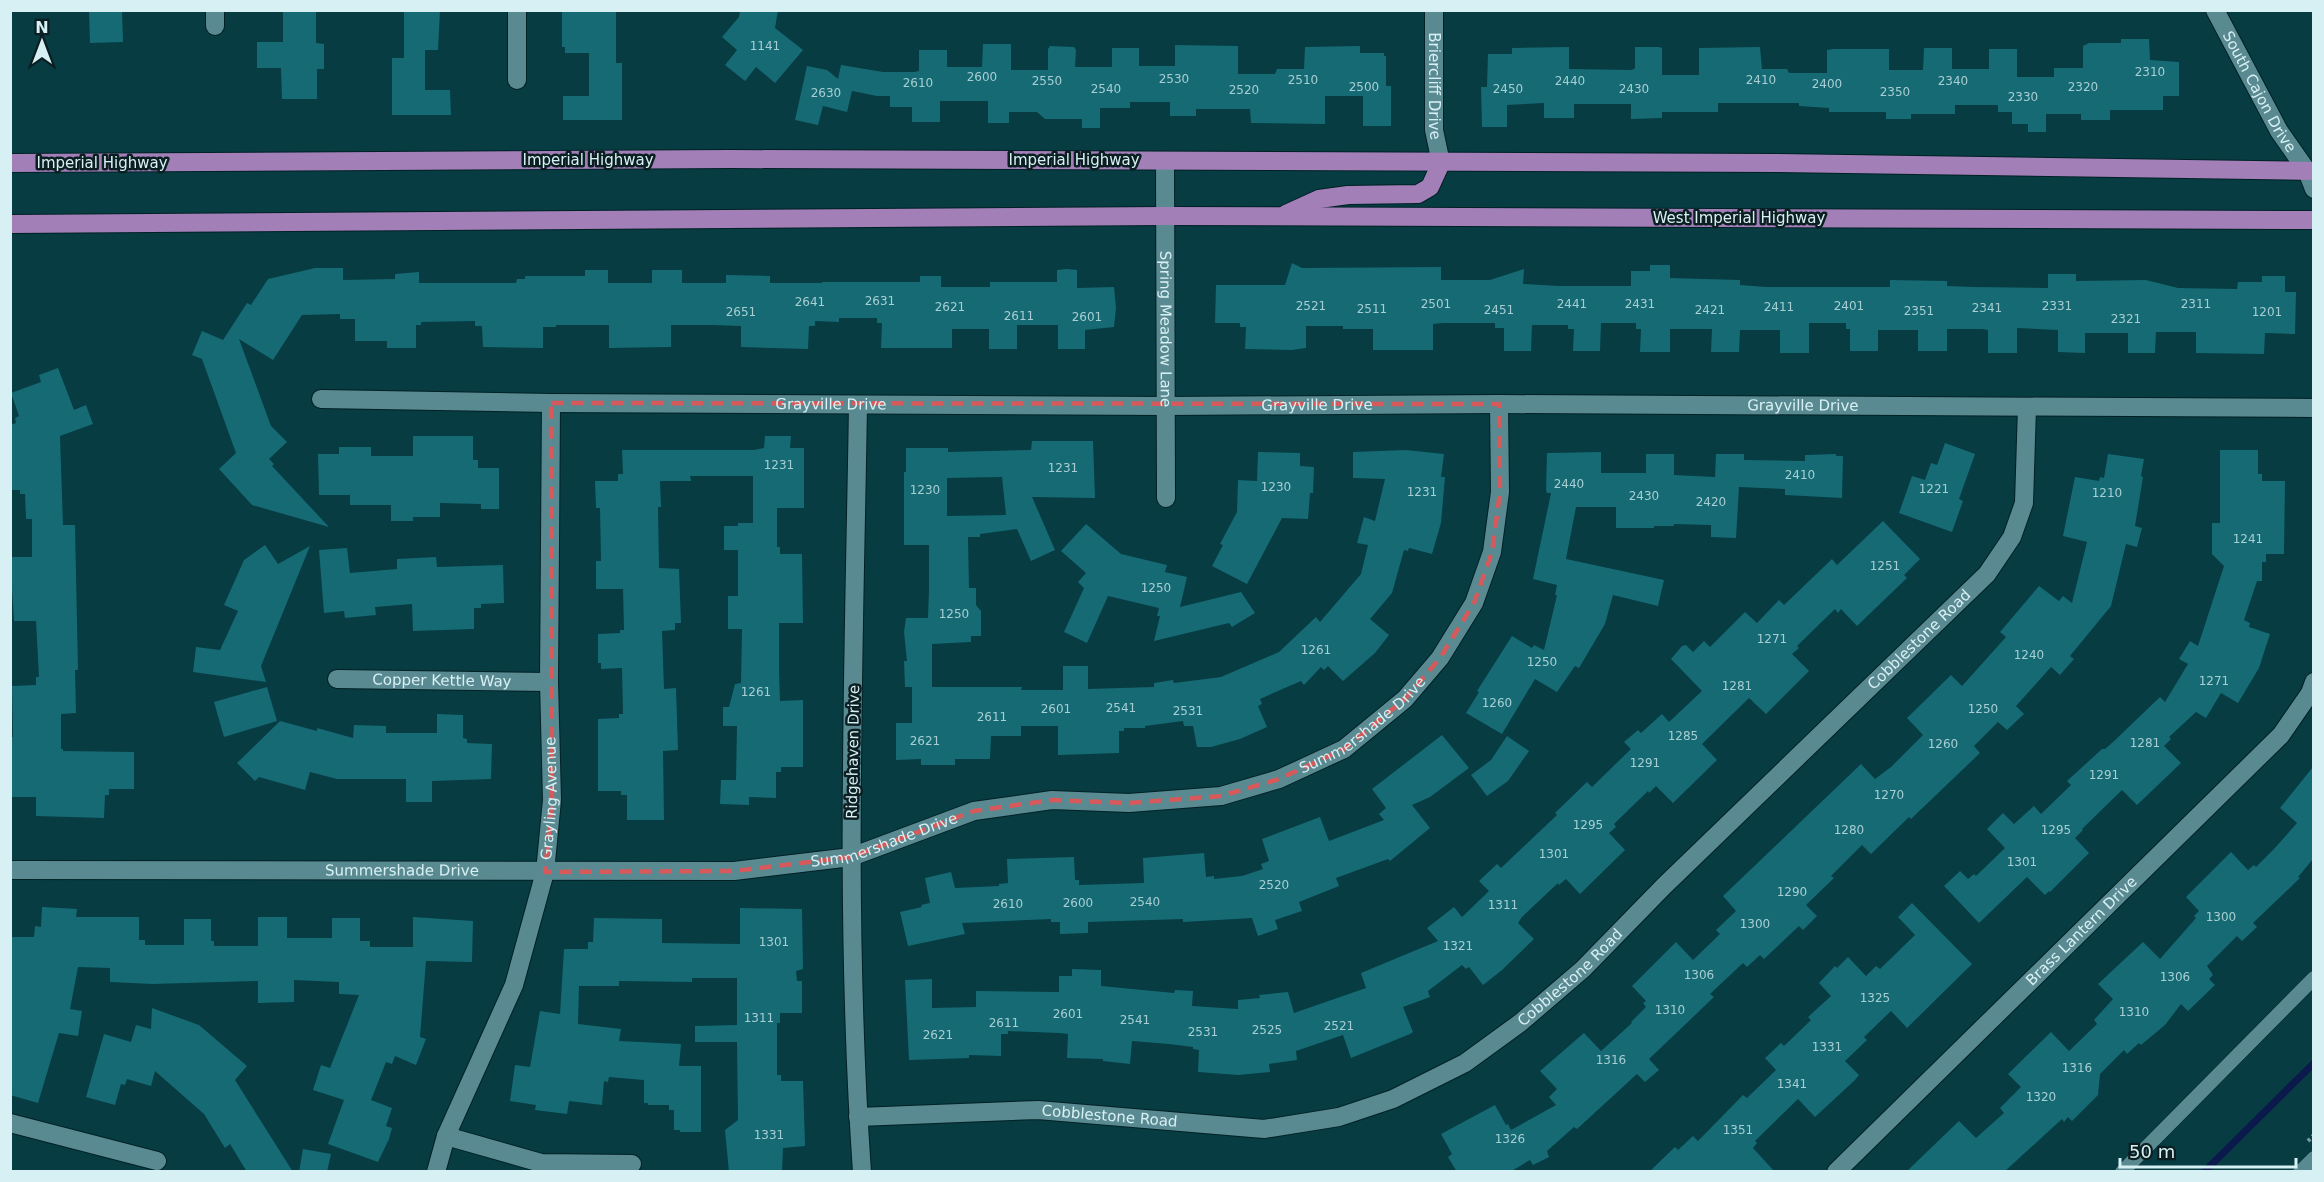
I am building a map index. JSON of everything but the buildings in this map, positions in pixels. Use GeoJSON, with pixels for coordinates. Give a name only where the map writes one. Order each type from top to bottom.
{"type":"FeatureCollection","features":[{"type":"Feature","properties":{"kind":"main road","name":"Imperial Highway"},"geometry":{"type":"LineString","coordinates":[[10,163],[707,159],[1165,161]]}},
{"type":"Feature","properties":{"kind":"main road"},"geometry":{"type":"LineString","coordinates":[[1165,161],[2019,165],[2310,171]]}},
{"type":"Feature","properties":{"kind":"main road"},"geometry":{"type":"LineString","coordinates":[[1279,217],[1319,199],[1348,195],[1418,194],[1430,187],[1441,163]]}},
{"type":"Feature","properties":{"kind":"main road"},"geometry":{"type":"LineString","coordinates":[[10,224],[1165,216]]}},
{"type":"Feature","properties":{"kind":"main road","name":"West Imperial Highway"},"geometry":{"type":"LineString","coordinates":[[1165,216],[2313,220]]}},
{"type":"Feature","properties":{"kind":"street"},"geometry":{"type":"LineString","coordinates":[[517,10],[517,80]]}},
{"type":"Feature","properties":{"kind":"street","name":"Briercliff Drive"},"geometry":{"type":"LineString","coordinates":[[1434,10],[1434,130],[1441,163]]}},
{"type":"Feature","properties":{"kind":"street","name":"South Cajon Drive"},"geometry":{"type":"LineString","coordinates":[[2215,10],[2279,131],[2310,171]]}},
{"type":"Feature","properties":{"kind":"street","name":"Spring Meadow Lane"},"geometry":{"type":"LineString","coordinates":[[1165,161],[1166,498]]}},
{"type":"Feature","properties":{"kind":"street"},"geometry":{"type":"LineString","coordinates":[[2310,171],[2313,189]]}},
{"type":"Feature","properties":{"kind":"street","name":"Grayville Drive"},"geometry":{"type":"LineString","coordinates":[[321,399],[858,405],[1499,404],[2313,408]]}},
{"type":"Feature","properties":{"kind":"street","name":"Grayling Avenue"},"geometry":{"type":"LineString","coordinates":[[436,1172],[446,1136],[514,985],[545,873],[552,800],[549,682],[550,403]]}},
{"type":"Feature","properties":{"kind":"street","name":"Summershade Drive"},"geometry":{"type":"LineString","coordinates":[[10,870],[545,873],[734,871],[851,857],[974,811],[1052,800],[1129,803],[1221,796],[1279,779],[1344,750],[1406,699],[1440,658],[1474,603],[1492,552],[1500,492],[1499,404]]}},
{"type":"Feature","properties":{"kind":"street","name":"Ridgehaven Drive"},"geometry":{"type":"LineString","coordinates":[[858,405],[851,857],[858,1117],[862,1172]]}},
{"type":"Feature","properties":{"kind":"street","name":"Cobblestone Road"},"geometry":{"type":"LineString","coordinates":[[858,1117],[1038,1110],[1264,1129],[1338,1117],[1393,1099],[1465,1063],[1520,1023],[1583,969],[1664,886],[1987,574],[2012,537],[2024,504],[2027,407]]}},
{"type":"Feature","properties":{"kind":"street","name":"Copper Kettle Way"},"geometry":{"type":"LineString","coordinates":[[337,679],[549,682]]}},
{"type":"Feature","properties":{"kind":"street","name":"Brass Lantern Drive"},"geometry":{"type":"LineString","coordinates":[[1836,1172],[2281,735],[2310,693],[2313,682]]}},
{"type":"Feature","properties":{"kind":"street"},"geometry":{"type":"LineString","coordinates":[[10,1123],[157,1161]]}},
{"type":"Feature","properties":{"kind":"street"},"geometry":{"type":"LineString","coordinates":[[446,1136],[542,1163],[632,1164]]}},
{"type":"Feature","properties":{"kind":"lane"},"geometry":{"type":"LineString","coordinates":[[2122,1172],[2313,978]]}},
{"type":"Feature","properties":{"kind":"lane"},"geometry":{"type":"LineString","coordinates":[[2300,1172],[2313,1158]]}},
{"type":"Feature","properties":{"kind":"highlighted area"},"geometry":{"type":"Polygon","coordinates":[[[551,403],[1499,404],[1500,492],[1492,552],[1474,603],[1440,658],[1405,699],[1344,749],[1279,779],[1221,796],[1129,803],[1052,800],[974,811],[851,857],[734,871],[545,872],[552,800],[551,403]]]}},
{"type":"Feature","properties":{"kind":"waterway"},"geometry":{"type":"LineString","coordinates":[[2204,1172],[2314,1063]]}}]}
